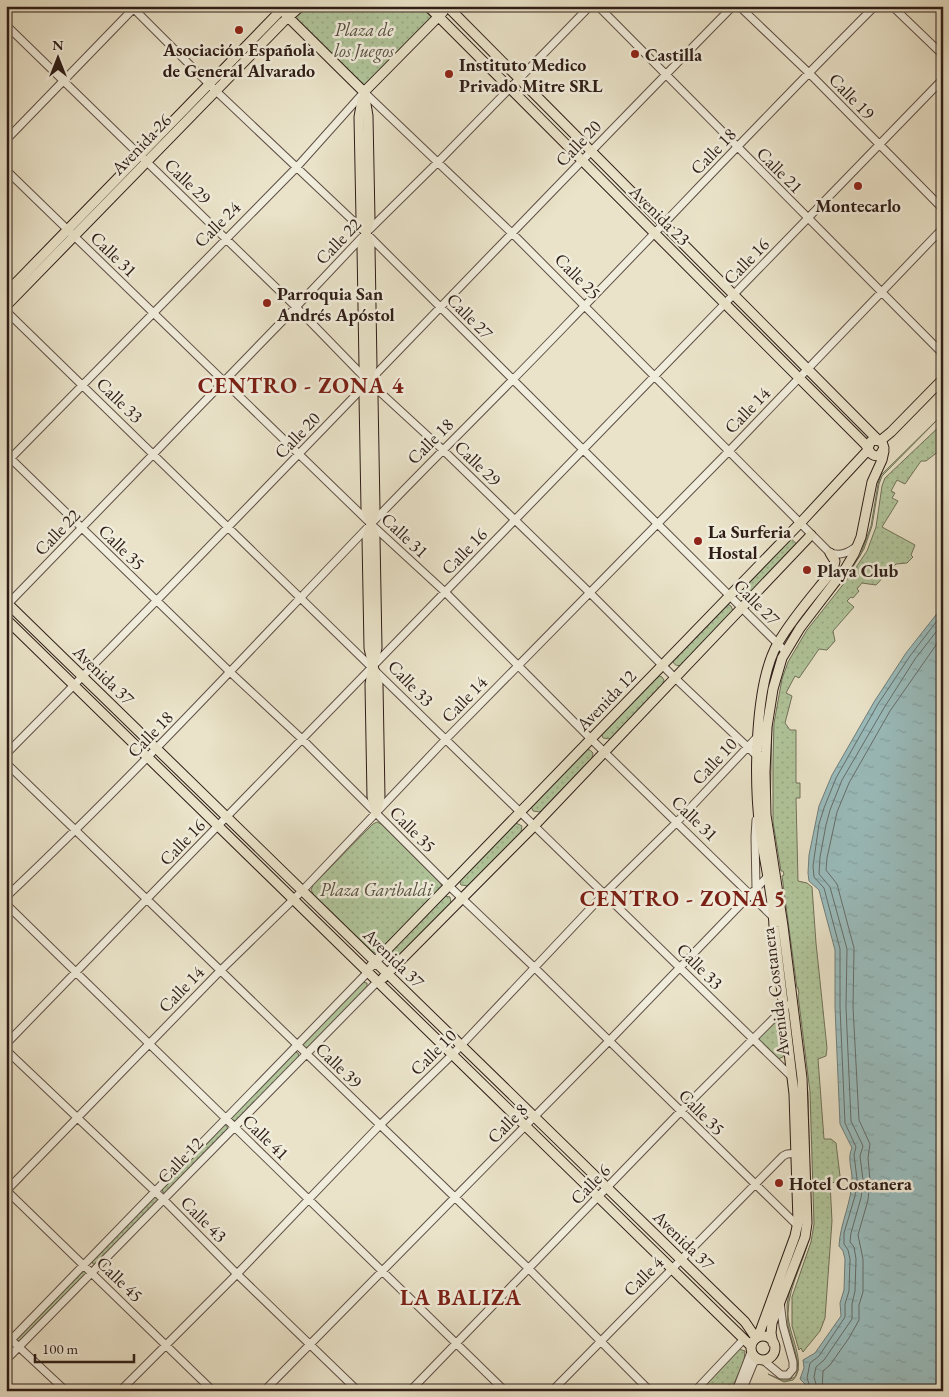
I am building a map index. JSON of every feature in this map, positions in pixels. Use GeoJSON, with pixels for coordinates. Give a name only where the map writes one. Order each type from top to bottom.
{"type":"FeatureCollection","features":[{"type":"Feature","properties":{"kind":"main road","name":"Avenida 26"},"geometry":{"type":"LineString","coordinates":[[212,87],[301,6]]}},
{"type":"Feature","properties":{"kind":"main road","name":"Avenida 23"},"geometry":{"type":"LineString","coordinates":[[428,6],[868,449]]}},
{"type":"Feature","properties":{"kind":"main road","name":"Avenida 23"},"geometry":{"type":"LineString","coordinates":[[448,7],[882,445]]}},
{"type":"Feature","properties":{"kind":"main road","name":"Calle 24"},"geometry":{"type":"LineString","coordinates":[[364,92],[448,7]]}},
{"type":"Feature","properties":{"kind":"main road","name":"Avenida 26"},"geometry":{"type":"LineString","coordinates":[[6,306],[71,233],[212,87],[281,8]]}},
{"type":"Feature","properties":{"kind":"main road","name":"Calle 25"},"geometry":{"type":"LineString","coordinates":[[281,8],[364,92]]}},
{"type":"Feature","properties":{"kind":"main road"},"geometry":{"type":"LineString","coordinates":[[364,92],[359,116],[361,219],[366,233],[362,247],[364,366],[368,381],[364,396],[366,509],[371,524],[367,538],[369,648],[373,666],[370,684],[372,797],[376,813]]}},
{"type":"Feature","properties":{"kind":"main road","name":"Avenida 26"},"geometry":{"type":"LineString","coordinates":[[6,293],[71,233]]}},
{"type":"Feature","properties":{"kind":"main road"},"geometry":{"type":"LineString","coordinates":[[882,445],[871,442],[868,449],[871,454],[880,455],[882,445],[891,432],[943,379]]}},
{"type":"Feature","properties":{"kind":"main road","name":"Avenida Costanera"},"geometry":{"type":"LineString","coordinates":[[752,1342],[798,1226],[802,1078],[792,1000],[761,838],[757,756],[779,666],[785,652],[800,628],[845,569],[858,545],[871,488],[882,460],[882,445]]}},
{"type":"Feature","properties":{"kind":"main road","name":"Avenida 12"},"geometry":{"type":"LineString","coordinates":[[367,973],[374,962],[730,596],[868,449]]}},
{"type":"Feature","properties":{"kind":"main road","name":"Avenida 12"},"geometry":{"type":"LineString","coordinates":[[377,982],[388,974],[534,826],[811,535]]}},
{"type":"Feature","properties":{"kind":"main road","name":"Avenida Costanera"},"geometry":{"type":"LineString","coordinates":[[773,1342],[771,1334],[772,1323],[806,1232],[800,1153],[784,1008],[778,919],[766,815],[762,736],[764,689],[770,663],[778,644],[833,570],[835,561],[830,553]]}},
{"type":"Feature","properties":{"kind":"main road","name":"Avenida 37"},"geometry":{"type":"LineString","coordinates":[[7,604],[744,1322],[752,1342]]}},
{"type":"Feature","properties":{"kind":"main road","name":"Avenida 37"},"geometry":{"type":"LineString","coordinates":[[6,619],[671,1269],[752,1342]]}},
{"type":"Feature","properties":{"kind":"main road"},"geometry":{"type":"LineString","coordinates":[[767,1337],[773,1342],[775,1348],[769,1359],[761,1360],[754,1357],[752,1342],[767,1337]]}},
{"type":"Feature","properties":{"kind":"street","name":"Calle 22"},"geometry":{"type":"LineString","coordinates":[[7,604],[82,529],[366,233],[590,6]]}},
{"type":"Feature","properties":{"kind":"street","name":"Calle 21"},"geometry":{"type":"LineString","coordinates":[[598,6],[665,76],[943,354]]}},
{"type":"Feature","properties":{"kind":"street","name":"Calle 20"},"geometry":{"type":"LineString","coordinates":[[6,754],[733,6]]}},
{"type":"Feature","properties":{"kind":"street","name":"Calle 19"},"geometry":{"type":"LineString","coordinates":[[739,6],[809,73],[943,209]]}},
{"type":"Feature","properties":{"kind":"street","name":"Calle 18"},"geometry":{"type":"LineString","coordinates":[[6,896],[76,831],[148,758],[442,449],[513,380],[875,6]]}},
{"type":"Feature","properties":{"kind":"street"},"geometry":{"type":"LineString","coordinates":[[892,6],[943,55]]}},
{"type":"Feature","properties":{"kind":"street"},"geometry":{"type":"LineString","coordinates":[[6,140],[133,7]]}},
{"type":"Feature","properties":{"kind":"street","name":"Calle 27"},"geometry":{"type":"LineString","coordinates":[[133,7],[212,87],[366,233],[785,652]]}},
{"type":"Feature","properties":{"kind":"street","name":"Calle 29"},"geometry":{"type":"LineString","coordinates":[[6,25],[226,238],[368,381],[442,449],[674,678],[757,756]]}},
{"type":"Feature","properties":{"kind":"street","name":"Calle 16"},"geometry":{"type":"LineString","coordinates":[[6,1044],[943,79]]}},
{"type":"Feature","properties":{"kind":"street","name":"Calle 25"},"geometry":{"type":"LineString","coordinates":[[364,92],[513,234],[830,553]]}},
{"type":"Feature","properties":{"kind":"street","name":"Calle 24"},"geometry":{"type":"LineString","coordinates":[[8,458],[296,168],[364,92]]}},
{"type":"Feature","properties":{"kind":"street","name":"Calle 31"},"geometry":{"type":"LineString","coordinates":[[6,170],[371,524],[445,592],[591,739],[778,919]]}},
{"type":"Feature","properties":{"kind":"street","name":"Calle 14"},"geometry":{"type":"LineString","coordinates":[[6,1190],[220,971],[302,891],[445,740],[729,451],[943,228]]}},
{"type":"Feature","properties":{"kind":"street","name":"Calle 33"},"geometry":{"type":"LineString","coordinates":[[6,311],[373,666],[445,740],[792,1077]]}},
{"type":"Feature","properties":{"kind":"street","name":"Calle 35"},"geometry":{"type":"LineString","coordinates":[[8,458],[302,739],[448,885],[798,1226]]}},
{"type":"Feature","properties":{"kind":"street"},"geometry":{"type":"LineString","coordinates":[[830,553],[844,554],[858,545]]}},
{"type":"Feature","properties":{"kind":"street","name":"Calle 10"},"geometry":{"type":"LineString","coordinates":[[120,1391],[237,1274],[380,1125],[461,1046],[604,894],[677,822],[748,747],[762,736]]}},
{"type":"Feature","properties":{"kind":"street","name":"Calle 39"},"geometry":{"type":"LineString","coordinates":[[6,763],[148,898],[220,971],[529,1270],[650,1391]]}},
{"type":"Feature","properties":{"kind":"street"},"geometry":{"type":"LineString","coordinates":[[756,888],[755,837],[758,799]]}},
{"type":"Feature","properties":{"kind":"street","name":"Calle 8"},"geometry":{"type":"LineString","coordinates":[[264,1391],[609,1041],[769,875]]}},
{"type":"Feature","properties":{"kind":"street","name":"Calle 41"},"geometry":{"type":"LineString","coordinates":[[6,904],[505,1391]]}},
{"type":"Feature","properties":{"kind":"street","name":"Calle 12"},"geometry":{"type":"LineString","coordinates":[[8,1340],[84,1265],[367,973]]}},
{"type":"Feature","properties":{"kind":"street","name":"Calle 12"},"geometry":{"type":"LineString","coordinates":[[6,1360],[377,982]]}},
{"type":"Feature","properties":{"kind":"street","name":"Calle 6"},"geometry":{"type":"LineString","coordinates":[[410,1391],[680,1112],[792,1000]]}},
{"type":"Feature","properties":{"kind":"street","name":"Calle 43"},"geometry":{"type":"LineString","coordinates":[[6,1050],[155,1191],[237,1274],[358,1391]]}},
{"type":"Feature","properties":{"kind":"street","name":"Calle 4"},"geometry":{"type":"LineString","coordinates":[[552,1391],[783,1156],[800,1153]]}},
{"type":"Feature","properties":{"kind":"street","name":"Calle 45"},"geometry":{"type":"LineString","coordinates":[[6,1190],[213,1391]]}},
{"type":"Feature","properties":{"kind":"street"},"geometry":{"type":"LineString","coordinates":[[742,1391],[754,1362],[761,1360],[781,1375],[788,1375],[793,1369],[793,1362],[783,1326],[780,1302]]}},
{"type":"Feature","properties":{"kind":"street"},"geometry":{"type":"LineString","coordinates":[[8,1340],[19,1347],[66,1391]]}},
{"type":"Feature","properties":{"kind":"street"},"geometry":{"type":"LineString","coordinates":[[694,1391],[752,1342]]}},
{"type":"Feature","properties":{"kind":"street","name":"Avenida Costanera"},"geometry":{"type":"LineString","coordinates":[[736,1391],[752,1342]]}},
{"type":"Feature","properties":{"kind":"green space","name":"Plaza de los Juegos"},"geometry":{"type":"Polygon","coordinates":[[[307,6],[420,6],[432,18],[365,86],[295,18],[307,6]]]}},
{"type":"Feature","properties":{"kind":"green space"},"geometry":{"type":"Polygon","coordinates":[[[943,414],[882,476],[872,526],[860,555],[871,526],[881,475],[943,414]]]}},
{"type":"Feature","properties":{"kind":"green space"},"geometry":{"type":"Polygon","coordinates":[[[943,423],[943,441],[939,445],[939,451],[926,461],[921,461],[905,484],[897,480],[891,491],[895,493],[892,498],[898,501],[882,527],[915,545],[911,555],[913,557],[907,563],[896,564],[876,585],[862,583],[857,589],[859,591],[853,598],[851,597],[847,601],[854,607],[833,631],[835,641],[827,650],[819,649],[799,678],[795,676],[786,693],[792,696],[785,723],[790,730],[796,730],[796,783],[800,783],[800,798],[796,798],[798,881],[807,883],[812,887],[827,1048],[826,1056],[818,1059],[824,1139],[831,1139],[836,1143],[840,1176],[837,1182],[830,1183],[832,1221],[825,1318],[820,1331],[803,1352],[801,1348],[799,1350],[792,1326],[792,1297],[811,1242],[814,1224],[810,1092],[799,994],[782,876],[784,875],[783,871],[781,871],[773,822],[774,723],[782,679],[788,662],[807,630],[853,572],[867,551],[876,527],[882,486],[885,478],[943,423]]]}},
{"type":"Feature","properties":{"kind":"green space"},"geometry":{"type":"Polygon","coordinates":[[[789,537],[798,545],[748,596],[742,593],[740,590],[789,537]]]}},
{"type":"Feature","properties":{"kind":"green space"},"geometry":{"type":"Polygon","coordinates":[[[859,558],[805,629],[785,661],[777,689],[772,723],[770,814],[808,1093],[811,1225],[807,1247],[791,1291],[788,1314],[798,1358],[798,1369],[788,1326],[787,1305],[790,1287],[807,1241],[807,1093],[769,814],[770,737],[776,689],[784,661],[812,616],[859,558]]]}},
{"type":"Feature","properties":{"kind":"green space"},"geometry":{"type":"Polygon","coordinates":[[[727,604],[731,606],[733,611],[682,665],[675,665],[673,661],[727,604]]]}},
{"type":"Feature","properties":{"kind":"green space"},"geometry":{"type":"Polygon","coordinates":[[[657,675],[664,680],[663,685],[610,739],[603,738],[601,733],[657,675]]]}},
{"type":"Feature","properties":{"kind":"green space"},"geometry":{"type":"Polygon","coordinates":[[[585,749],[593,753],[592,758],[540,812],[533,811],[531,806],[585,749]]]}},
{"type":"Feature","properties":{"kind":"green space","name":"Plaza Garibaldi"},"geometry":{"type":"Polygon","coordinates":[[[377,822],[442,886],[376,953],[311,890],[313,885],[377,822]]]}},
{"type":"Feature","properties":{"kind":"green space"},"geometry":{"type":"Polygon","coordinates":[[[516,823],[522,826],[521,832],[469,886],[461,885],[459,880],[516,823]]]}},
{"type":"Feature","properties":{"kind":"green space"},"geometry":{"type":"Polygon","coordinates":[[[445,896],[450,897],[451,903],[396,960],[393,959],[389,953],[445,896]]]}},
{"type":"Feature","properties":{"kind":"green space"},"geometry":{"type":"Polygon","coordinates":[[[362,982],[367,983],[367,987],[307,1049],[304,1049],[302,1044],[362,982]]]}},
{"type":"Feature","properties":{"kind":"green space"},"geometry":{"type":"Polygon","coordinates":[[[774,1022],[780,1026],[784,1054],[783,1057],[778,1059],[759,1041],[759,1037],[774,1022]]]}},
{"type":"Feature","properties":{"kind":"green space"},"geometry":{"type":"Polygon","coordinates":[[[295,1052],[298,1053],[299,1057],[237,1121],[232,1120],[231,1118],[295,1052]]]}},
{"type":"Feature","properties":{"kind":"green space"},"geometry":{"type":"Polygon","coordinates":[[[225,1125],[228,1130],[165,1193],[163,1192],[162,1189],[225,1125]]]}},
{"type":"Feature","properties":{"kind":"green space"},"geometry":{"type":"Polygon","coordinates":[[[155,1197],[159,1200],[96,1265],[93,1264],[92,1261],[155,1197]]]}},
{"type":"Feature","properties":{"kind":"green space"},"geometry":{"type":"Polygon","coordinates":[[[83,1269],[88,1274],[18,1343],[16,1339],[83,1269]]]}},
{"type":"Feature","properties":{"kind":"green space"},"geometry":{"type":"Polygon","coordinates":[[[739,1349],[745,1351],[744,1361],[733,1386],[729,1384],[727,1391],[699,1391],[739,1349]]]}},
{"type":"Feature","properties":{"kind":"green space"},"geometry":{"type":"Polygon","coordinates":[[[768,1374],[782,1380],[795,1377],[793,1380],[784,1382],[768,1374]]]}},
{"type":"Feature","properties":{"kind":"water"},"geometry":{"type":"Polygon","coordinates":[[[943,606],[943,1391],[802,1391],[805,1384],[800,1379],[804,1368],[803,1360],[815,1353],[841,1316],[840,1303],[844,1290],[845,1259],[843,1251],[839,1246],[852,1179],[850,1159],[852,1148],[840,1124],[835,1007],[835,950],[819,890],[809,881],[809,855],[819,806],[832,775],[874,702],[906,653],[943,606]]]}},
{"type":"Feature","properties":{"kind":"place","name":"Asociación Española de General Alvarado"},"geometry":{"type":"Point","coordinates":[239,30]}},
{"type":"Feature","properties":{"kind":"place","name":"Castilla"},"geometry":{"type":"Point","coordinates":[635,54]}},
{"type":"Feature","properties":{"kind":"place","name":"Instituto Medico Privado Mitre SRL"},"geometry":{"type":"Point","coordinates":[449,74]}},
{"type":"Feature","properties":{"kind":"place","name":"Montecarlo"},"geometry":{"type":"Point","coordinates":[858,186]}},
{"type":"Feature","properties":{"kind":"place","name":"Parroquia San Andrés Apóstol"},"geometry":{"type":"Point","coordinates":[267,303]}},
{"type":"Feature","properties":{"kind":"place","name":"La Surferia Hostal"},"geometry":{"type":"Point","coordinates":[698,541]}},
{"type":"Feature","properties":{"kind":"place","name":"Playa Club"},"geometry":{"type":"Point","coordinates":[807,570]}},
{"type":"Feature","properties":{"kind":"place","name":"Hotel Costanera"},"geometry":{"type":"Point","coordinates":[779,1183]}},
{"type":"Feature","properties":{"kind":"district","name":"CENTRO - ZONA 4"},"geometry":{"type":"Point","coordinates":[301,385]}},
{"type":"Feature","properties":{"kind":"district","name":"CENTRO - ZONA 5"},"geometry":{"type":"Point","coordinates":[683,898]}},
{"type":"Feature","properties":{"kind":"district","name":"LA BALIZA"},"geometry":{"type":"Point","coordinates":[461,1297]}}]}
